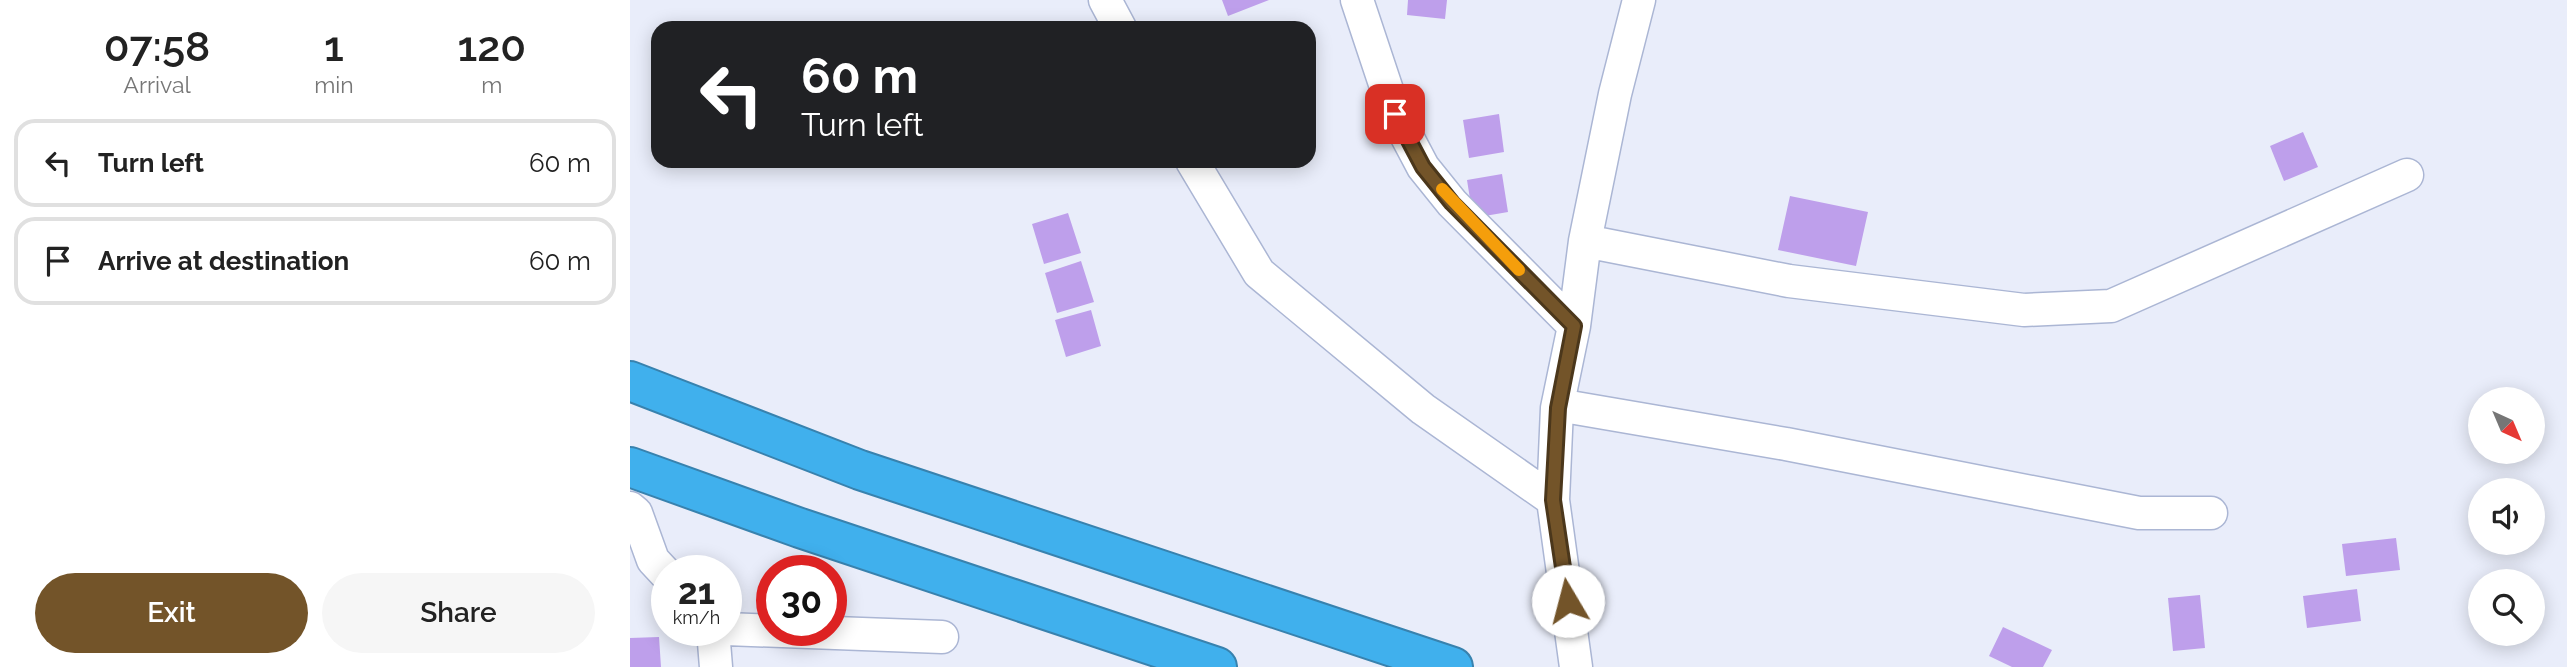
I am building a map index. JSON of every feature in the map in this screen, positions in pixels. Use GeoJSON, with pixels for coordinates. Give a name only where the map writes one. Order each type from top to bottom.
{"type":"FeatureCollection","features":[{"type":"Feature","properties":{"kind":"highway"},"geometry":{"type":"LineString","coordinates":[[630,381],[860,470],[1453,667]]}},
{"type":"Feature","properties":{"kind":"highway"},"geometry":{"type":"LineString","coordinates":[[630,467],[800,528],[1217,667]]}},
{"type":"Feature","properties":{"kind":"street"},"geometry":{"type":"LineString","coordinates":[[1105,0],[1116,21]]}},
{"type":"Feature","properties":{"kind":"street"},"geometry":{"type":"LineString","coordinates":[[1357,0],[1395,114],[1423,167],[1452,203],[1574,326]]}},
{"type":"Feature","properties":{"kind":"street"},"geometry":{"type":"LineString","coordinates":[[1576,667],[1553,500],[1558,405],[1574,326],[1585,241],[1615,94],[1639,0]]}},
{"type":"Feature","properties":{"kind":"street"},"geometry":{"type":"LineString","coordinates":[[1196,168],[1259,273],[1423,409],[1553,500]]}},
{"type":"Feature","properties":{"kind":"street"},"geometry":{"type":"LineString","coordinates":[[1585,241],[1789,281],[1969,304],[2024,310],[2111,306],[2407,175]]}},
{"type":"Feature","properties":{"kind":"street"},"geometry":{"type":"LineString","coordinates":[[1558,405],[1786,444],[2139,513],[2211,513]]}},
{"type":"Feature","properties":{"kind":"street"},"geometry":{"type":"LineString","coordinates":[[630,508],[636,513],[651,555]]}},
{"type":"Feature","properties":{"kind":"street"},"geometry":{"type":"LineString","coordinates":[[742,630],[942,637]]}},
{"type":"Feature","properties":{"kind":"street"},"geometry":{"type":"LineString","coordinates":[[714,646],[716,667]]}},
{"type":"Feature","properties":{"kind":"building"},"geometry":{"type":"Polygon","coordinates":[[[1222,0],[1269,0],[1228,16],[1222,0]]]}},
{"type":"Feature","properties":{"kind":"building"},"geometry":{"type":"Polygon","coordinates":[[[1408,0],[1447,0],[1445,19],[1407,15],[1408,0]]]}},
{"type":"Feature","properties":{"kind":"building"},"geometry":{"type":"Polygon","coordinates":[[[1499,114],[1504,152],[1469,158],[1463,120],[1499,114]]]}},
{"type":"Feature","properties":{"kind":"building"},"geometry":{"type":"Polygon","coordinates":[[[2303,132],[2318,167],[2284,181],[2270,146],[2303,132]]]}},
{"type":"Feature","properties":{"kind":"building"},"geometry":{"type":"Polygon","coordinates":[[[1502,174],[1508,212],[1473,218],[1467,180],[1502,174]]]}},
{"type":"Feature","properties":{"kind":"building"},"geometry":{"type":"Polygon","coordinates":[[[1790,196],[1868,212],[1856,266],[1778,250],[1790,196]]]}},
{"type":"Feature","properties":{"kind":"building"},"geometry":{"type":"Polygon","coordinates":[[[1068,213],[1081,253],[1044,264],[1032,224],[1068,213]]]}},
{"type":"Feature","properties":{"kind":"building"},"geometry":{"type":"Polygon","coordinates":[[[1081,261],[1094,302],[1057,313],[1045,273],[1081,261]]]}},
{"type":"Feature","properties":{"kind":"building"},"geometry":{"type":"Polygon","coordinates":[[[1091,310],[1101,346],[1066,357],[1055,320],[1091,310]]]}},
{"type":"Feature","properties":{"kind":"building"},"geometry":{"type":"Polygon","coordinates":[[[2396,538],[2400,570],[2346,576],[2342,544],[2396,538]]]}},
{"type":"Feature","properties":{"kind":"building"},"geometry":{"type":"Polygon","coordinates":[[[2357,589],[2361,621],[2307,628],[2303,596],[2357,589]]]}},
{"type":"Feature","properties":{"kind":"building"},"geometry":{"type":"Polygon","coordinates":[[[2200,595],[2205,648],[2173,651],[2168,598],[2200,595]]]}},
{"type":"Feature","properties":{"kind":"building"},"geometry":{"type":"Polygon","coordinates":[[[2003,627],[2052,650],[2043,667],[2012,667],[1989,656],[2003,627]]]}},
{"type":"Feature","properties":{"kind":"building"},"geometry":{"type":"Polygon","coordinates":[[[651,637],[651,646],[660,646],[661,667],[630,667],[630,638],[651,637]]]}},
{"type":"Feature","properties":{"kind":"slow traffic"},"geometry":{"type":"LineString","coordinates":[[1442,189],[1452,203],[1519,270]]}},
{"type":"Feature","properties":{"kind":"route"},"geometry":{"type":"LineString","coordinates":[[1395,114],[1423,167],[1452,203],[1574,326],[1558,408],[1553,500],[1568,601]]}}]}
